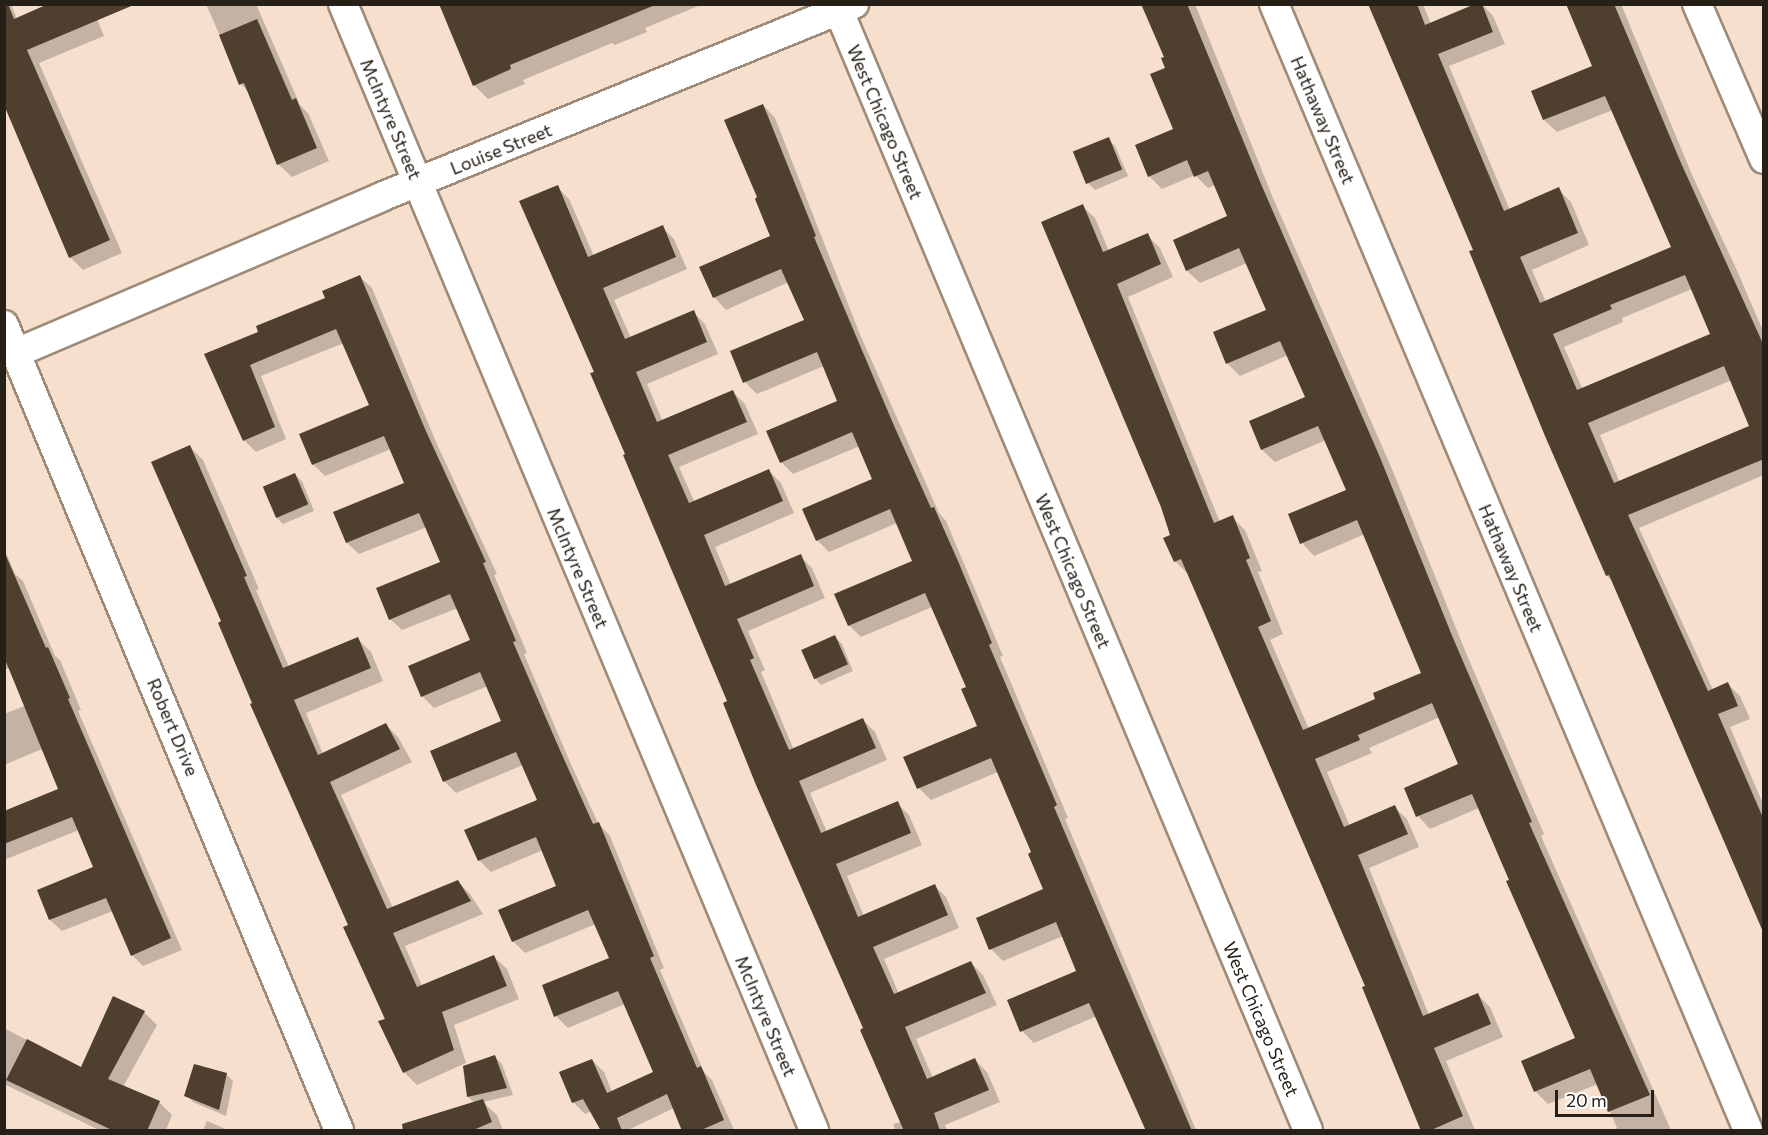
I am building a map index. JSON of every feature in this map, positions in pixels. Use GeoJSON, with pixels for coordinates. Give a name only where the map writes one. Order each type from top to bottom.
{"type":"FeatureCollection","features":[{"type":"Feature","properties":{"kind":"street","name":"McIntyre Street"},"geometry":{"type":"LineString","coordinates":[[343,4],[814,1131]]}},
{"type":"Feature","properties":{"kind":"street","name":"Hathaway Street"},"geometry":{"type":"LineString","coordinates":[[1274,4],[1748,1131]]}},
{"type":"Feature","properties":{"kind":"street"},"geometry":{"type":"LineString","coordinates":[[1697,4],[1764,159]]}},
{"type":"Feature","properties":{"kind":"street","name":"Louise Street"},"geometry":{"type":"LineString","coordinates":[[16,353],[417,183],[843,7]]}},
{"type":"Feature","properties":{"kind":"street","name":"West Chicago Street"},"geometry":{"type":"LineString","coordinates":[[843,7],[1308,1131]]}},
{"type":"Feature","properties":{"kind":"street","name":"Robert Drive"},"geometry":{"type":"LineString","coordinates":[[4,325],[339,1131]]}},
{"type":"Feature","properties":{"kind":"building"},"geometry":{"type":"Polygon","coordinates":[[[4,4],[8,4],[14,19],[48,4],[136,4],[27,50],[110,240],[69,258],[4,105],[4,4]]]}},
{"type":"Feature","properties":{"kind":"building"},"geometry":{"type":"Polygon","coordinates":[[[439,4],[655,5],[510,65],[511,69],[473,86],[439,4]]]}},
{"type":"Feature","properties":{"kind":"building"},"geometry":{"type":"Polygon","coordinates":[[[1141,4],[1187,4],[1261,184],[1379,455],[1453,638],[1532,822],[1529,823],[1650,1095],[1608,1112],[1590,1069],[1534,1092],[1521,1061],[1575,1038],[1506,881],[1509,880],[1472,794],[1416,817],[1404,788],[1458,764],[1432,703],[1358,735],[1360,740],[1315,759],[1344,827],[1395,805],[1408,834],[1358,855],[1423,1016],[1478,993],[1491,1024],[1434,1048],[1463,1116],[1429,1131],[1421,1131],[1362,987],[1365,986],[1181,559],[1174,562],[1163,538],[1170,535],[1161,507],[1041,222],[1083,204],[1103,252],[1148,233],[1161,264],[1117,284],[1214,523],[1233,515],[1250,558],[1246,560],[1271,621],[1258,627],[1303,730],[1375,699],[1373,693],[1421,673],[1357,520],[1300,544],[1288,514],[1346,490],[1318,426],[1261,450],[1249,421],[1305,397],[1280,341],[1226,364],[1213,332],[1266,310],[1239,248],[1186,271],[1173,240],[1227,216],[1208,171],[1194,177],[1187,160],[1148,177],[1135,145],[1173,129],[1150,74],[1165,68],[1161,58],[1164,57],[1141,4]]]}},
{"type":"Feature","properties":{"kind":"building"},"geometry":{"type":"Polygon","coordinates":[[[1368,4],[1417,4],[1425,25],[1475,4],[1482,4],[1493,32],[1438,54],[1504,211],[1559,187],[1578,233],[1520,257],[1540,303],[1671,247],[1605,96],[1543,120],[1531,91],[1592,66],[1566,4],[1614,4],[1681,163],[1764,346],[1764,459],[1628,515],[1708,691],[1728,682],[1738,706],[1718,714],[1764,820],[1764,934],[1609,575],[1606,576],[1545,436],[1469,251],[1473,250],[1368,4]],[[1685,275],[1610,305],[1612,309],[1553,334],[1577,390],[1710,334],[1685,275]],[[1724,366],[1588,423],[1614,483],[1749,426],[1724,366]]]}},
{"type":"Feature","properties":{"kind":"building"},"geometry":{"type":"Polygon","coordinates":[[[257,19],[292,100],[296,98],[317,148],[277,165],[244,83],[239,85],[219,35],[257,19]]]}},
{"type":"Feature","properties":{"kind":"building"},"geometry":{"type":"Polygon","coordinates":[[[763,104],[816,236],[814,237],[895,428],[958,561],[992,643],[989,645],[1057,805],[1054,807],[1192,1131],[1146,1131],[1089,1003],[1020,1032],[1007,1000],[1076,971],[1056,922],[989,950],[976,918],[1043,889],[1028,854],[1031,852],[991,758],[917,789],[903,757],[977,726],[961,689],[966,687],[925,593],[848,626],[834,594],[912,561],[890,509],[816,541],[802,509],[872,479],[852,432],[780,463],[766,431],[837,401],[817,352],[743,383],[730,351],[804,320],[781,269],[713,298],[699,267],[770,236],[755,199],[757,197],[724,120],[763,104]]]}},
{"type":"Feature","properties":{"kind":"building"},"geometry":{"type":"Polygon","coordinates":[[[1109,137],[1122,169],[1086,184],[1073,152],[1109,137]]]}},
{"type":"Feature","properties":{"kind":"building"},"geometry":{"type":"Polygon","coordinates":[[[558,185],[588,257],[663,225],[676,257],[603,288],[625,339],[694,310],[707,342],[636,372],[657,422],[733,390],[747,422],[668,455],[689,503],[769,469],[783,501],[704,535],[725,586],[801,554],[814,586],[737,619],[754,658],[750,660],[789,750],[863,718],[876,748],[799,781],[821,833],[898,801],[911,833],[836,864],[858,917],[935,884],[948,915],[873,947],[894,994],[971,961],[986,993],[905,1027],[927,1079],[975,1058],[989,1090],[934,1113],[940,1131],[904,1131],[860,1030],[863,1028],[756,785],[723,703],[727,701],[590,373],[594,372],[519,201],[558,185]]]}},
{"type":"Feature","properties":{"kind":"building"},"geometry":{"type":"Polygon","coordinates":[[[360,275],[425,429],[486,562],[483,563],[516,641],[513,642],[593,824],[599,822],[654,956],[650,958],[697,1068],[701,1066],[724,1120],[699,1131],[682,1131],[667,1094],[617,1118],[622,1131],[601,1131],[583,1099],[572,1103],[559,1072],[592,1059],[607,1093],[653,1072],[618,991],[554,1017],[542,985],[609,958],[588,910],[512,942],[498,910],[556,886],[536,837],[478,861],[464,830],[537,800],[516,752],[443,782],[430,751],[501,721],[480,672],[421,697],[408,666],[470,640],[450,594],[389,620],[376,588],[440,562],[419,513],[346,543],[333,512],[404,483],[384,436],[312,465],[299,434],[369,405],[336,329],[250,365],[275,427],[243,441],[204,354],[258,332],[256,326],[325,298],[322,291],[360,275]]]}},
{"type":"Feature","properties":{"kind":"building"},"geometry":{"type":"Polygon","coordinates":[[[190,445],[247,576],[244,577],[283,668],[358,637],[371,668],[294,700],[318,755],[386,723],[400,749],[330,782],[387,909],[458,880],[471,901],[393,933],[417,987],[494,955],[507,986],[442,1012],[454,1050],[403,1073],[378,1021],[385,1019],[343,927],[348,925],[250,704],[252,703],[218,623],[221,621],[151,462],[190,445]]]}},
{"type":"Feature","properties":{"kind":"building"},"geometry":{"type":"Polygon","coordinates":[[[295,473],[308,504],[276,518],[263,487],[295,473]]]}},
{"type":"Feature","properties":{"kind":"building"},"geometry":{"type":"Polygon","coordinates":[[[4,551],[46,648],[48,647],[70,698],[68,699],[171,938],[131,956],[106,898],[49,920],[37,890],[93,867],[72,817],[4,844],[4,811],[58,789],[4,657],[4,551]]]}},
{"type":"Feature","properties":{"kind":"building"},"geometry":{"type":"Polygon","coordinates":[[[835,635],[848,664],[814,679],[801,650],[835,635]]]}},
{"type":"Feature","properties":{"kind":"building"},"geometry":{"type":"Polygon","coordinates":[[[113,996],[145,1011],[108,1079],[160,1101],[147,1131],[114,1131],[6,1080],[27,1039],[81,1067],[113,996]]]}},
{"type":"Feature","properties":{"kind":"building"},"geometry":{"type":"Polygon","coordinates":[[[495,1055],[507,1088],[467,1097],[463,1066],[495,1055]]]}},
{"type":"Feature","properties":{"kind":"building"},"geometry":{"type":"Polygon","coordinates":[[[194,1064],[227,1073],[219,1110],[184,1096],[194,1064]]]}},
{"type":"Feature","properties":{"kind":"building"},"geometry":{"type":"Polygon","coordinates":[[[483,1099],[492,1122],[471,1131],[403,1131],[402,1124],[483,1099]]]}}]}
